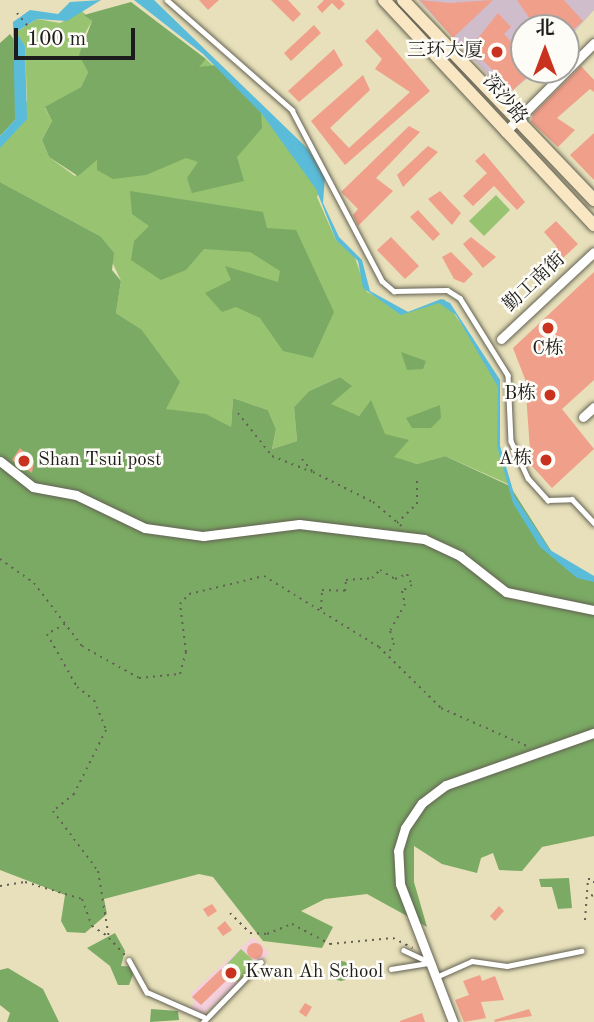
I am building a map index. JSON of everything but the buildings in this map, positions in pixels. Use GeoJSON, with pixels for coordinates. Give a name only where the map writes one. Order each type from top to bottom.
{"type":"FeatureCollection","features":[{"type":"Feature","properties":{"kind":"main road","name":"深沙路"},"geometry":{"type":"LineString","coordinates":[[384,0],[594,225]]}},
{"type":"Feature","properties":{"kind":"main road","name":"深沙路"},"geometry":{"type":"LineString","coordinates":[[403,0],[594,200]]}},
{"type":"Feature","properties":{"kind":"street"},"geometry":{"type":"LineString","coordinates":[[505,132],[594,43]]}},
{"type":"Feature","properties":{"kind":"street","name":"勤工南街"},"geometry":{"type":"LineString","coordinates":[[501,340],[594,251]]}},
{"type":"Feature","properties":{"kind":"street"},"geometry":{"type":"LineString","coordinates":[[583,416],[594,407]]}},
{"type":"Feature","properties":{"kind":"street"},"geometry":{"type":"LineString","coordinates":[[0,461],[33,487],[76,495],[145,528],[203,536],[299,524],[424,539],[460,556],[506,592],[594,610]]}},
{"type":"Feature","properties":{"kind":"street"},"geometry":{"type":"LineString","coordinates":[[453,1022],[398,876],[409,820],[446,785],[594,733]]}},
{"type":"Feature","properties":{"kind":"lane"},"geometry":{"type":"LineString","coordinates":[[167,0],[292,110],[382,281],[394,291],[447,290],[460,298],[508,375],[511,441],[528,478],[548,500],[572,499],[594,523]]}},
{"type":"Feature","properties":{"kind":"lane"},"geometry":{"type":"LineString","coordinates":[[404,951],[421,955],[430,963]]}},
{"type":"Feature","properties":{"kind":"lane"},"geometry":{"type":"LineString","coordinates":[[435,978],[472,961],[507,966],[581,951]]}},
{"type":"Feature","properties":{"kind":"lane"},"geometry":{"type":"LineString","coordinates":[[129,960],[147,992],[204,1020],[261,962]]}},
{"type":"Feature","properties":{"kind":"lane"},"geometry":{"type":"LineString","coordinates":[[391,969],[430,963]]}},
{"type":"Feature","properties":{"kind":"path"},"geometry":{"type":"LineString","coordinates":[[17,13],[29,26]]}},
{"type":"Feature","properties":{"kind":"path"},"geometry":{"type":"LineString","coordinates":[[238,414],[272,456],[313,472],[373,502],[408,531]]}},
{"type":"Feature","properties":{"kind":"path"},"geometry":{"type":"LineString","coordinates":[[302,458],[313,472]]}},
{"type":"Feature","properties":{"kind":"path"},"geometry":{"type":"LineString","coordinates":[[397,524],[417,504],[417,477]]}},
{"type":"Feature","properties":{"kind":"path"},"geometry":{"type":"LineString","coordinates":[[0,559],[34,583],[88,651],[109,656],[139,678],[180,674],[186,652],[180,604],[188,594],[264,576],[388,656],[441,708],[539,752]]}},
{"type":"Feature","properties":{"kind":"path"},"geometry":{"type":"LineString","coordinates":[[320,611],[322,590],[345,591],[346,580],[372,578],[380,570],[395,579],[407,574],[412,585],[402,591],[405,604],[390,631],[394,643],[388,656]]}},
{"type":"Feature","properties":{"kind":"path"},"geometry":{"type":"LineString","coordinates":[[66,624],[47,634],[78,687],[94,700],[106,730],[74,794],[53,811],[98,871],[110,938]]}},
{"type":"Feature","properties":{"kind":"path"},"geometry":{"type":"LineString","coordinates":[[585,920],[588,879],[594,881]]}},
{"type":"Feature","properties":{"kind":"path"},"geometry":{"type":"LineString","coordinates":[[0,886],[25,882],[65,891],[82,899],[92,926],[110,938],[129,960]]}},
{"type":"Feature","properties":{"kind":"path"},"geometry":{"type":"LineString","coordinates":[[230,913],[250,933],[267,934],[292,924],[330,944],[393,938],[421,955]]}},
{"type":"Feature","properties":{"kind":"shaded area"},"geometry":{"type":"Polygon","coordinates":[[[418,0],[594,0],[594,10],[580,26],[580,14],[510,14],[510,84],[520,84],[507,95],[418,0]]]}},
{"type":"Feature","properties":{"kind":"shaded area","name":"Kwan Ah School"},"geometry":{"type":"Polygon","coordinates":[[[253,937],[270,953],[205,1013],[188,1010],[194,1004],[191,993],[253,937]]]}},
{"type":"Feature","properties":{"kind":"green space"},"geometry":{"type":"Polygon","coordinates":[[[131,2],[206,59],[199,67],[217,65],[261,110],[262,128],[237,157],[244,181],[192,193],[187,178],[198,162],[186,158],[146,175],[113,179],[97,170],[97,160],[78,176],[49,157],[42,140],[52,121],[45,107],[81,87],[88,72],[79,55],[92,21],[84,15],[131,2]]]}},
{"type":"Feature","properties":{"kind":"green space"},"geometry":{"type":"Polygon","coordinates":[[[82,11],[92,21],[83,37],[88,72],[81,87],[45,108],[52,121],[42,140],[49,157],[75,176],[206,59],[311,155],[325,177],[317,197],[336,240],[354,255],[367,292],[408,312],[444,299],[500,380],[500,446],[508,484],[445,456],[417,464],[390,457],[370,402],[359,416],[328,405],[351,386],[340,377],[309,391],[294,407],[297,441],[272,449],[276,429],[268,410],[233,398],[231,427],[166,409],[141,329],[116,313],[121,281],[100,236],[0,182],[0,147],[27,101],[25,46],[13,34],[37,19],[60,23],[82,11]]]}},
{"type":"Feature","properties":{"kind":"green space"},"geometry":{"type":"Polygon","coordinates":[[[10,34],[17,44],[15,120],[0,136],[0,43],[10,34]]]}},
{"type":"Feature","properties":{"kind":"green space"},"geometry":{"type":"Polygon","coordinates":[[[0,182],[100,236],[114,253],[112,270],[121,281],[116,313],[141,329],[180,382],[166,409],[206,414],[231,427],[233,398],[268,410],[276,429],[272,449],[297,441],[294,407],[309,391],[340,377],[352,386],[331,404],[359,416],[371,400],[385,434],[409,440],[394,457],[417,464],[445,456],[510,486],[557,560],[594,580],[594,836],[542,847],[522,871],[499,870],[493,853],[481,858],[477,873],[442,864],[414,846],[414,882],[427,927],[367,894],[325,899],[301,911],[333,927],[322,948],[263,941],[213,877],[199,874],[104,899],[107,914],[85,933],[67,932],[61,921],[65,895],[0,870],[0,182]]]}},
{"type":"Feature","properties":{"kind":"green space"},"geometry":{"type":"Polygon","coordinates":[[[130,191],[263,212],[267,228],[296,230],[334,312],[313,358],[283,351],[260,318],[236,307],[222,312],[205,293],[231,280],[225,266],[278,282],[280,271],[250,252],[204,249],[186,270],[161,280],[131,260],[134,241],[149,226],[132,214],[130,191]]]}},
{"type":"Feature","properties":{"kind":"green space"},"geometry":{"type":"Polygon","coordinates":[[[496,195],[510,210],[484,236],[469,221],[496,195]]]}},
{"type":"Feature","properties":{"kind":"green space"},"geometry":{"type":"Polygon","coordinates":[[[401,352],[426,361],[423,369],[407,370],[401,352]]]}},
{"type":"Feature","properties":{"kind":"green space"},"geometry":{"type":"Polygon","coordinates":[[[440,405],[441,418],[431,428],[412,428],[406,418],[440,405]]]}},
{"type":"Feature","properties":{"kind":"green space"},"geometry":{"type":"Polygon","coordinates":[[[569,878],[572,908],[558,909],[552,887],[541,887],[539,879],[569,878]]]}},
{"type":"Feature","properties":{"kind":"green space"},"geometry":{"type":"Polygon","coordinates":[[[115,933],[125,951],[121,966],[136,967],[129,985],[118,985],[110,966],[87,948],[115,933]]]}},
{"type":"Feature","properties":{"kind":"green space"},"geometry":{"type":"Polygon","coordinates":[[[241,949],[256,963],[238,982],[223,968],[241,949]]]}},
{"type":"Feature","properties":{"kind":"green space"},"geometry":{"type":"Polygon","coordinates":[[[341,961],[348,964],[351,971],[348,978],[341,981],[334,978],[331,971],[334,964],[341,961]]]}},
{"type":"Feature","properties":{"kind":"green space"},"geometry":{"type":"Polygon","coordinates":[[[8,968],[43,989],[59,1022],[7,1022],[10,1013],[0,1005],[0,970],[8,968]]]}},
{"type":"Feature","properties":{"kind":"green space"},"geometry":{"type":"Polygon","coordinates":[[[151,1009],[178,1011],[179,1020],[150,1022],[151,1009]]]}},
{"type":"Feature","properties":{"kind":"water"},"geometry":{"type":"Polygon","coordinates":[[[101,0],[67,21],[37,19],[16,32],[25,46],[27,119],[0,148],[0,136],[15,120],[13,22],[30,10],[58,14],[70,2],[101,0]]]}},
{"type":"Feature","properties":{"kind":"water"},"geometry":{"type":"Polygon","coordinates":[[[134,0],[154,0],[308,149],[325,177],[323,203],[339,237],[362,260],[370,291],[408,312],[441,299],[450,303],[500,380],[500,446],[515,497],[550,550],[594,576],[594,582],[577,578],[540,547],[513,503],[497,446],[498,387],[456,315],[439,303],[401,315],[363,288],[358,261],[336,240],[316,189],[262,114],[203,54],[134,0]]]}},
{"type":"Feature","properties":{"kind":"place","name":"三环大厦"},"geometry":{"type":"Point","coordinates":[497,52]}},
{"type":"Feature","properties":{"kind":"place","name":"C栋"},"geometry":{"type":"Point","coordinates":[548,328]}},
{"type":"Feature","properties":{"kind":"place","name":"B栋"},"geometry":{"type":"Point","coordinates":[550,395]}},
{"type":"Feature","properties":{"kind":"place","name":"A栋"},"geometry":{"type":"Point","coordinates":[546,460]}},
{"type":"Feature","properties":{"kind":"place","name":"Shan Tsui post"},"geometry":{"type":"Point","coordinates":[24,461]}},
{"type":"Feature","properties":{"kind":"place","name":"Kwan Ah School"},"geometry":{"type":"Point","coordinates":[231,973]}}]}
